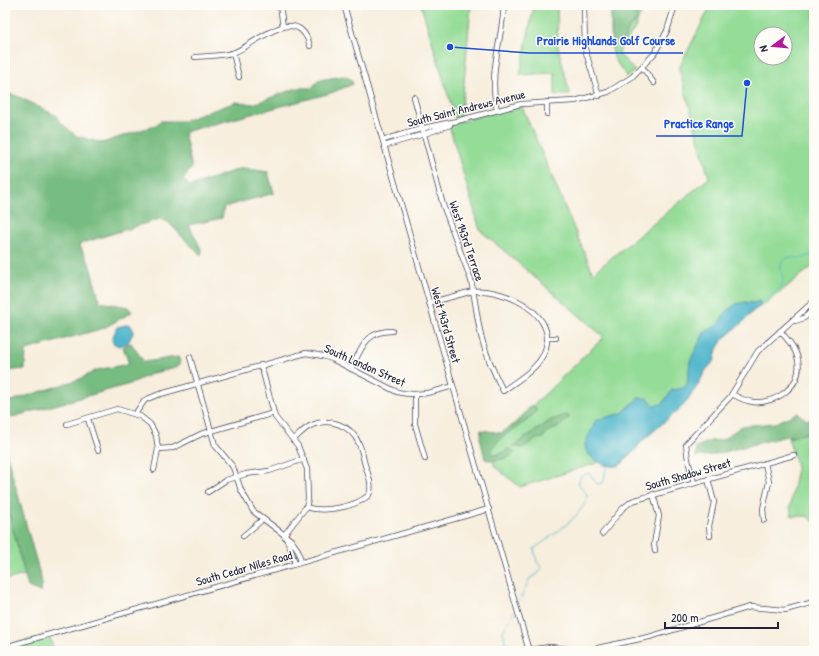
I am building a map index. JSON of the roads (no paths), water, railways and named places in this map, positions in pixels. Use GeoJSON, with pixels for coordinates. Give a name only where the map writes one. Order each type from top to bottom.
{"type":"FeatureCollection","features":[{"type":"Feature","properties":{"kind":"street"},"geometry":{"type":"LineString","coordinates":[[280,5],[283,27]]}},
{"type":"Feature","properties":{"kind":"street","name":"West 143rd Street"},"geometry":{"type":"LineString","coordinates":[[344,5],[529,650]]}},
{"type":"Feature","properties":{"kind":"street"},"geometry":{"type":"LineString","coordinates":[[497,110],[493,86],[494,66],[504,5]]}},
{"type":"Feature","properties":{"kind":"street"},"geometry":{"type":"LineString","coordinates":[[584,5],[584,49],[599,96]]}},
{"type":"Feature","properties":{"kind":"street","name":"South Saint Andrews Avenue"},"geometry":{"type":"LineString","coordinates":[[383,140],[422,128],[456,121],[521,104],[575,101],[599,96],[621,86],[642,67],[665,37],[674,5]]}},
{"type":"Feature","properties":{"kind":"street"},"geometry":{"type":"LineString","coordinates":[[195,57],[233,53],[271,31],[283,27],[302,30],[307,35],[310,46]]}},
{"type":"Feature","properties":{"kind":"street"},"geometry":{"type":"LineString","coordinates":[[233,53],[239,77]]}},
{"type":"Feature","properties":{"kind":"street"},"geometry":{"type":"LineString","coordinates":[[642,67],[654,82]]}},
{"type":"Feature","properties":{"kind":"street","name":"West 143rd Terrace"},"geometry":{"type":"LineString","coordinates":[[414,97],[443,206],[466,265],[473,290],[484,346],[491,366],[503,391],[541,359],[546,346],[546,338]]}},
{"type":"Feature","properties":{"kind":"street"},"geometry":{"type":"LineString","coordinates":[[547,102],[547,114]]}},
{"type":"Feature","properties":{"kind":"street"},"geometry":{"type":"LineString","coordinates":[[384,146],[424,134],[456,121]]}},
{"type":"Feature","properties":{"kind":"street"},"geometry":{"type":"LineString","coordinates":[[430,303],[473,290],[495,291],[520,302],[541,320],[546,338],[556,338]]}},
{"type":"Feature","properties":{"kind":"street"},"geometry":{"type":"LineString","coordinates":[[694,483],[688,460],[686,444],[722,408],[732,394],[755,354],[814,301]]}},
{"type":"Feature","properties":{"kind":"street"},"geometry":{"type":"LineString","coordinates":[[792,322],[804,318],[814,309]]}},
{"type":"Feature","properties":{"kind":"street"},"geometry":{"type":"LineString","coordinates":[[351,369],[363,345],[370,336],[376,332],[392,331]]}},
{"type":"Feature","properties":{"kind":"street"},"geometry":{"type":"LineString","coordinates":[[732,394],[747,401],[758,402],[778,397],[791,388],[797,375],[798,360],[792,346],[780,331]]}},
{"type":"Feature","properties":{"kind":"street","name":"South Landon Street"},"geometry":{"type":"LineString","coordinates":[[135,414],[140,405],[148,398],[197,383],[306,354],[324,356],[397,392],[415,395],[453,386]]}},
{"type":"Feature","properties":{"kind":"street"},"geometry":{"type":"LineString","coordinates":[[190,358],[215,445],[230,462],[246,501],[253,511],[262,520],[291,540],[296,546],[301,562]]}},
{"type":"Feature","properties":{"kind":"street"},"geometry":{"type":"LineString","coordinates":[[261,366],[274,413],[278,422],[293,440],[304,459],[308,479],[308,499],[306,507],[284,535]]}},
{"type":"Feature","properties":{"kind":"street"},"geometry":{"type":"LineString","coordinates":[[415,395],[415,424],[424,459]]}},
{"type":"Feature","properties":{"kind":"street"},"geometry":{"type":"LineString","coordinates":[[67,424],[88,419],[117,409],[146,419],[156,435],[158,449],[154,470]]}},
{"type":"Feature","properties":{"kind":"street"},"geometry":{"type":"LineString","coordinates":[[158,449],[178,446],[210,431],[274,413]]}},
{"type":"Feature","properties":{"kind":"street"},"geometry":{"type":"LineString","coordinates":[[88,419],[98,450]]}},
{"type":"Feature","properties":{"kind":"street"},"geometry":{"type":"LineString","coordinates":[[293,440],[306,429],[316,424],[328,422],[343,426],[352,433],[359,444],[371,484],[369,495],[362,500],[323,511],[306,507]]}},
{"type":"Feature","properties":{"kind":"street","name":"South Shadow Street"},"geometry":{"type":"LineString","coordinates":[[602,534],[628,503],[653,494],[794,455]]}},
{"type":"Feature","properties":{"kind":"street"},"geometry":{"type":"LineString","coordinates":[[208,492],[226,480],[237,476],[269,471],[304,459]]}},
{"type":"Feature","properties":{"kind":"street"},"geometry":{"type":"LineString","coordinates":[[764,520],[764,509],[769,482],[765,463]]}},
{"type":"Feature","properties":{"kind":"street"},"geometry":{"type":"LineString","coordinates":[[708,479],[714,502],[709,526],[710,536]]}},
{"type":"Feature","properties":{"kind":"street"},"geometry":{"type":"LineString","coordinates":[[653,494],[659,516],[654,544],[655,551]]}},
{"type":"Feature","properties":{"kind":"street","name":"South Cedar Niles Road"},"geometry":{"type":"LineString","coordinates":[[5,647],[488,509]]}},
{"type":"Feature","properties":{"kind":"street"},"geometry":{"type":"LineString","coordinates":[[243,536],[254,529],[262,520]]}},
{"type":"Feature","properties":{"kind":"street"},"geometry":{"type":"LineString","coordinates":[[284,535],[290,546],[295,564]]}},
{"type":"Feature","properties":{"kind":"street"},"geometry":{"type":"LineString","coordinates":[[529,650],[548,647],[578,650],[593,649],[649,637],[750,607],[784,610],[814,602]]}},
{"type":"Feature","properties":{"kind":"water"},"geometry":{"type":"Polygon","coordinates":[[[759,301],[761,306],[753,311],[743,322],[723,339],[716,351],[715,360],[706,370],[684,405],[640,443],[634,452],[629,454],[619,466],[605,465],[593,459],[586,451],[585,444],[596,420],[622,413],[638,398],[648,398],[654,405],[662,404],[672,390],[683,388],[687,384],[690,361],[704,333],[717,325],[728,310],[736,304],[745,302],[754,303],[759,301]]]}},
{"type":"Feature","properties":{"kind":"water"},"geometry":{"type":"Polygon","coordinates":[[[130,324],[134,331],[128,343],[119,346],[113,343],[112,339],[117,327],[130,324]]]}},
{"type":"Feature","properties":{"kind":"waterway"},"geometry":{"type":"LineString","coordinates":[[814,195],[811,201],[814,212]]}},
{"type":"Feature","properties":{"kind":"waterway"},"geometry":{"type":"LineString","coordinates":[[760,303],[780,287],[783,279],[781,266],[785,259],[790,257],[803,258],[814,252]]}},
{"type":"Feature","properties":{"kind":"waterway"},"geometry":{"type":"LineString","coordinates":[[519,602],[530,578],[538,574],[542,568],[537,562],[534,549],[574,518],[581,510],[585,502],[587,495],[578,483],[581,476],[589,473],[597,484],[603,483],[607,466]]}},
{"type":"Feature","properties":{"kind":"waterway"},"geometry":{"type":"LineString","coordinates":[[507,651],[503,631],[514,612]]}},
{"type":"Feature","properties":{"kind":"place","name":"Prairie Highlands Golf Course"},"geometry":{"type":"Point","coordinates":[450,47]}},
{"type":"Feature","properties":{"kind":"place","name":"Practice Range"},"geometry":{"type":"Point","coordinates":[747,83]}}]}
